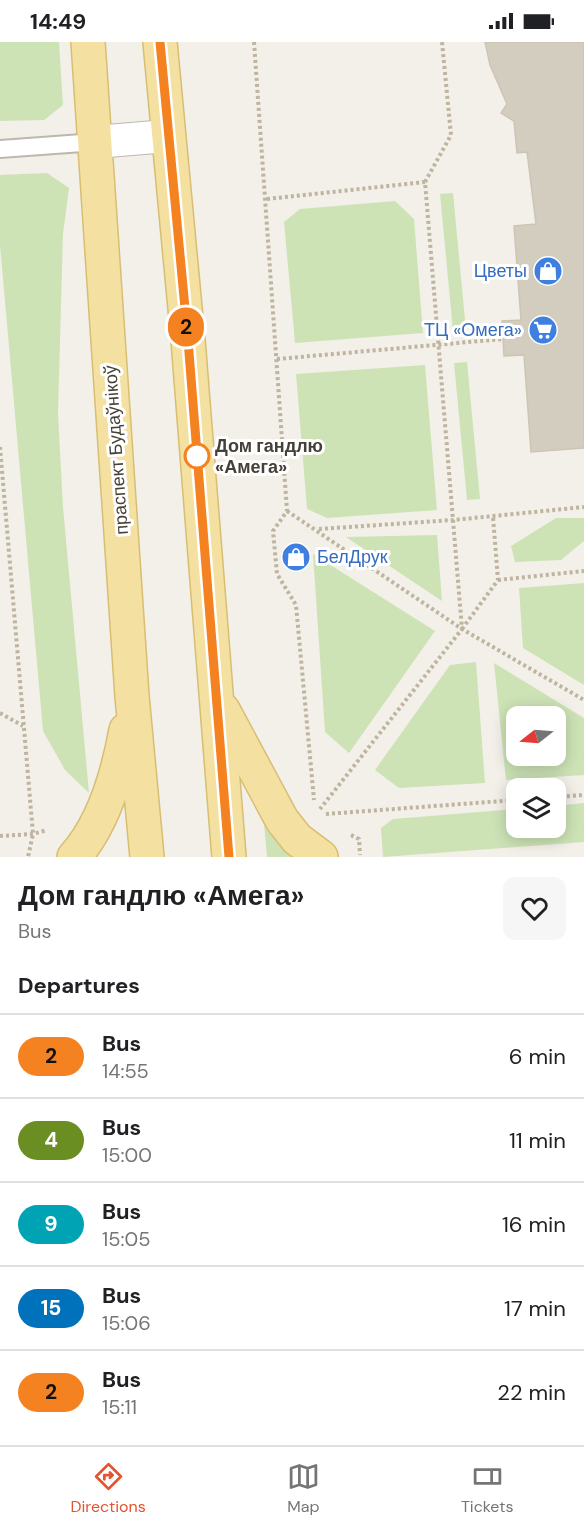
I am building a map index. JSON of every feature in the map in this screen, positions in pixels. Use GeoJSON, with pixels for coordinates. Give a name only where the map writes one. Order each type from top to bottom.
{"type":"FeatureCollection","features":[{"type":"Feature","properties":{"kind":"main road","name":"праспект Будаўнікоў"},"geometry":{"type":"LineString","coordinates":[[88,42],[132,696],[147,857]]}},
{"type":"Feature","properties":{"kind":"main road"},"geometry":{"type":"LineString","coordinates":[[160,42],[167,136],[188,340],[229,857]]}},
{"type":"Feature","properties":{"kind":"main road"},"geometry":{"type":"LineString","coordinates":[[215,695],[282,820],[297,839],[321,857]]}},
{"type":"Feature","properties":{"kind":"main road"},"geometry":{"type":"LineString","coordinates":[[74,857],[89,840],[119,766],[132,696]]}},
{"type":"Feature","properties":{"kind":"street"},"geometry":{"type":"LineString","coordinates":[[96,142],[167,136]]}},
{"type":"Feature","properties":{"kind":"lane"},"geometry":{"type":"LineString","coordinates":[[0,149],[96,142]]}},
{"type":"Feature","properties":{"kind":"path"},"geometry":{"type":"LineString","coordinates":[[254,42],[267,199],[287,510],[273,531],[277,574],[296,605],[316,815]]}},
{"type":"Feature","properties":{"kind":"path"},"geometry":{"type":"LineString","coordinates":[[442,42],[451,135],[424,182],[462,630]]}},
{"type":"Feature","properties":{"kind":"path"},"geometry":{"type":"LineString","coordinates":[[267,199],[424,182]]}},
{"type":"Feature","properties":{"kind":"path"},"geometry":{"type":"LineString","coordinates":[[277,359],[503,339]]}},
{"type":"Feature","properties":{"kind":"path"},"geometry":{"type":"LineString","coordinates":[[0,447],[33,834],[28,857]]}},
{"type":"Feature","properties":{"kind":"path"},"geometry":{"type":"LineString","coordinates":[[317,530],[493,517],[584,507]]}},
{"type":"Feature","properties":{"kind":"path"},"geometry":{"type":"LineString","coordinates":[[287,510],[462,630],[584,700]]}},
{"type":"Feature","properties":{"kind":"path"},"geometry":{"type":"LineString","coordinates":[[316,815],[462,630],[498,580],[493,517]]}},
{"type":"Feature","properties":{"kind":"path"},"geometry":{"type":"LineString","coordinates":[[498,580],[584,571]]}},
{"type":"Feature","properties":{"kind":"path"},"geometry":{"type":"LineString","coordinates":[[0,713],[24,726]]}},
{"type":"Feature","properties":{"kind":"path"},"geometry":{"type":"LineString","coordinates":[[566,796],[584,795]]}},
{"type":"Feature","properties":{"kind":"path"},"geometry":{"type":"LineString","coordinates":[[316,815],[506,801]]}},
{"type":"Feature","properties":{"kind":"path"},"geometry":{"type":"LineString","coordinates":[[0,836],[33,834],[55,827]]}},
{"type":"Feature","properties":{"kind":"path"},"geometry":{"type":"LineString","coordinates":[[342,830],[359,839],[360,856]]}},
{"type":"Feature","properties":{"kind":"green space"},"geometry":{"type":"Polygon","coordinates":[[[0,42],[59,42],[63,105],[44,120],[0,121],[0,42]]]}},
{"type":"Feature","properties":{"kind":"green space"},"geometry":{"type":"Polygon","coordinates":[[[47,173],[69,188],[63,234],[58,414],[63,507],[89,793],[65,770],[43,731],[0,245],[0,175],[47,173]]]}},
{"type":"Feature","properties":{"kind":"green space"},"geometry":{"type":"Polygon","coordinates":[[[453,193],[466,330],[453,331],[440,194],[453,193]]]}},
{"type":"Feature","properties":{"kind":"green space"},"geometry":{"type":"Polygon","coordinates":[[[395,201],[414,219],[423,333],[295,343],[284,222],[300,209],[395,201]]]}},
{"type":"Feature","properties":{"kind":"green space"},"geometry":{"type":"Polygon","coordinates":[[[467,362],[480,499],[467,500],[454,363],[467,362]]]}},
{"type":"Feature","properties":{"kind":"green space"},"geometry":{"type":"Polygon","coordinates":[[[425,365],[437,510],[327,518],[307,509],[296,374],[425,365]]]}},
{"type":"Feature","properties":{"kind":"green space"},"geometry":{"type":"Polygon","coordinates":[[[556,518],[584,518],[584,541],[561,560],[515,562],[511,546],[556,518]]]}},
{"type":"Feature","properties":{"kind":"green space"},"geometry":{"type":"Polygon","coordinates":[[[437,535],[442,601],[346,537],[437,535]]]}},
{"type":"Feature","properties":{"kind":"green space"},"geometry":{"type":"Polygon","coordinates":[[[313,554],[435,631],[349,753],[325,732],[313,554]]]}},
{"type":"Feature","properties":{"kind":"green space"},"geometry":{"type":"Polygon","coordinates":[[[584,583],[584,685],[523,648],[519,588],[584,583]]]}},
{"type":"Feature","properties":{"kind":"green space"},"geometry":{"type":"Polygon","coordinates":[[[476,662],[485,783],[399,788],[375,770],[450,665],[476,662]]]}},
{"type":"Feature","properties":{"kind":"green space"},"geometry":{"type":"Polygon","coordinates":[[[494,663],[564,706],[506,706],[506,766],[566,766],[566,707],[584,718],[584,775],[506,778],[506,780],[494,663]]]}},
{"type":"Feature","properties":{"kind":"green space"},"geometry":{"type":"Polygon","coordinates":[[[584,803],[584,842],[383,857],[381,828],[393,819],[506,810],[506,838],[566,838],[566,805],[584,803]]]}},
{"type":"Feature","properties":{"kind":"green space"},"geometry":{"type":"Polygon","coordinates":[[[264,824],[280,846],[293,857],[267,857],[264,824]]]}},
{"type":"Feature","properties":{"kind":"building"},"geometry":{"type":"Polygon","coordinates":[[[485,42],[584,42],[584,448],[531,452],[524,355],[504,356],[502,321],[521,320],[514,226],[536,224],[527,152],[517,153],[514,121],[501,113],[507,104],[490,65],[485,42]]]}},
{"type":"Feature","properties":{"kind":"bus line","name":"2"},"geometry":{"type":"LineString","coordinates":[[160,42],[167,136],[188,340],[229,857]]}},
{"type":"Feature","properties":{"kind":"place","name":"Цветы"},"geometry":{"type":"Point","coordinates":[548,271]}},
{"type":"Feature","properties":{"kind":"place","name":"ТЦ «Омега»"},"geometry":{"type":"Point","coordinates":[543,330]}},
{"type":"Feature","properties":{"kind":"place","name":"Дом гандлю «Амега»"},"geometry":{"type":"Point","coordinates":[197,456]}},
{"type":"Feature","properties":{"kind":"place","name":"БелДрук"},"geometry":{"type":"Point","coordinates":[296,557]}}]}
